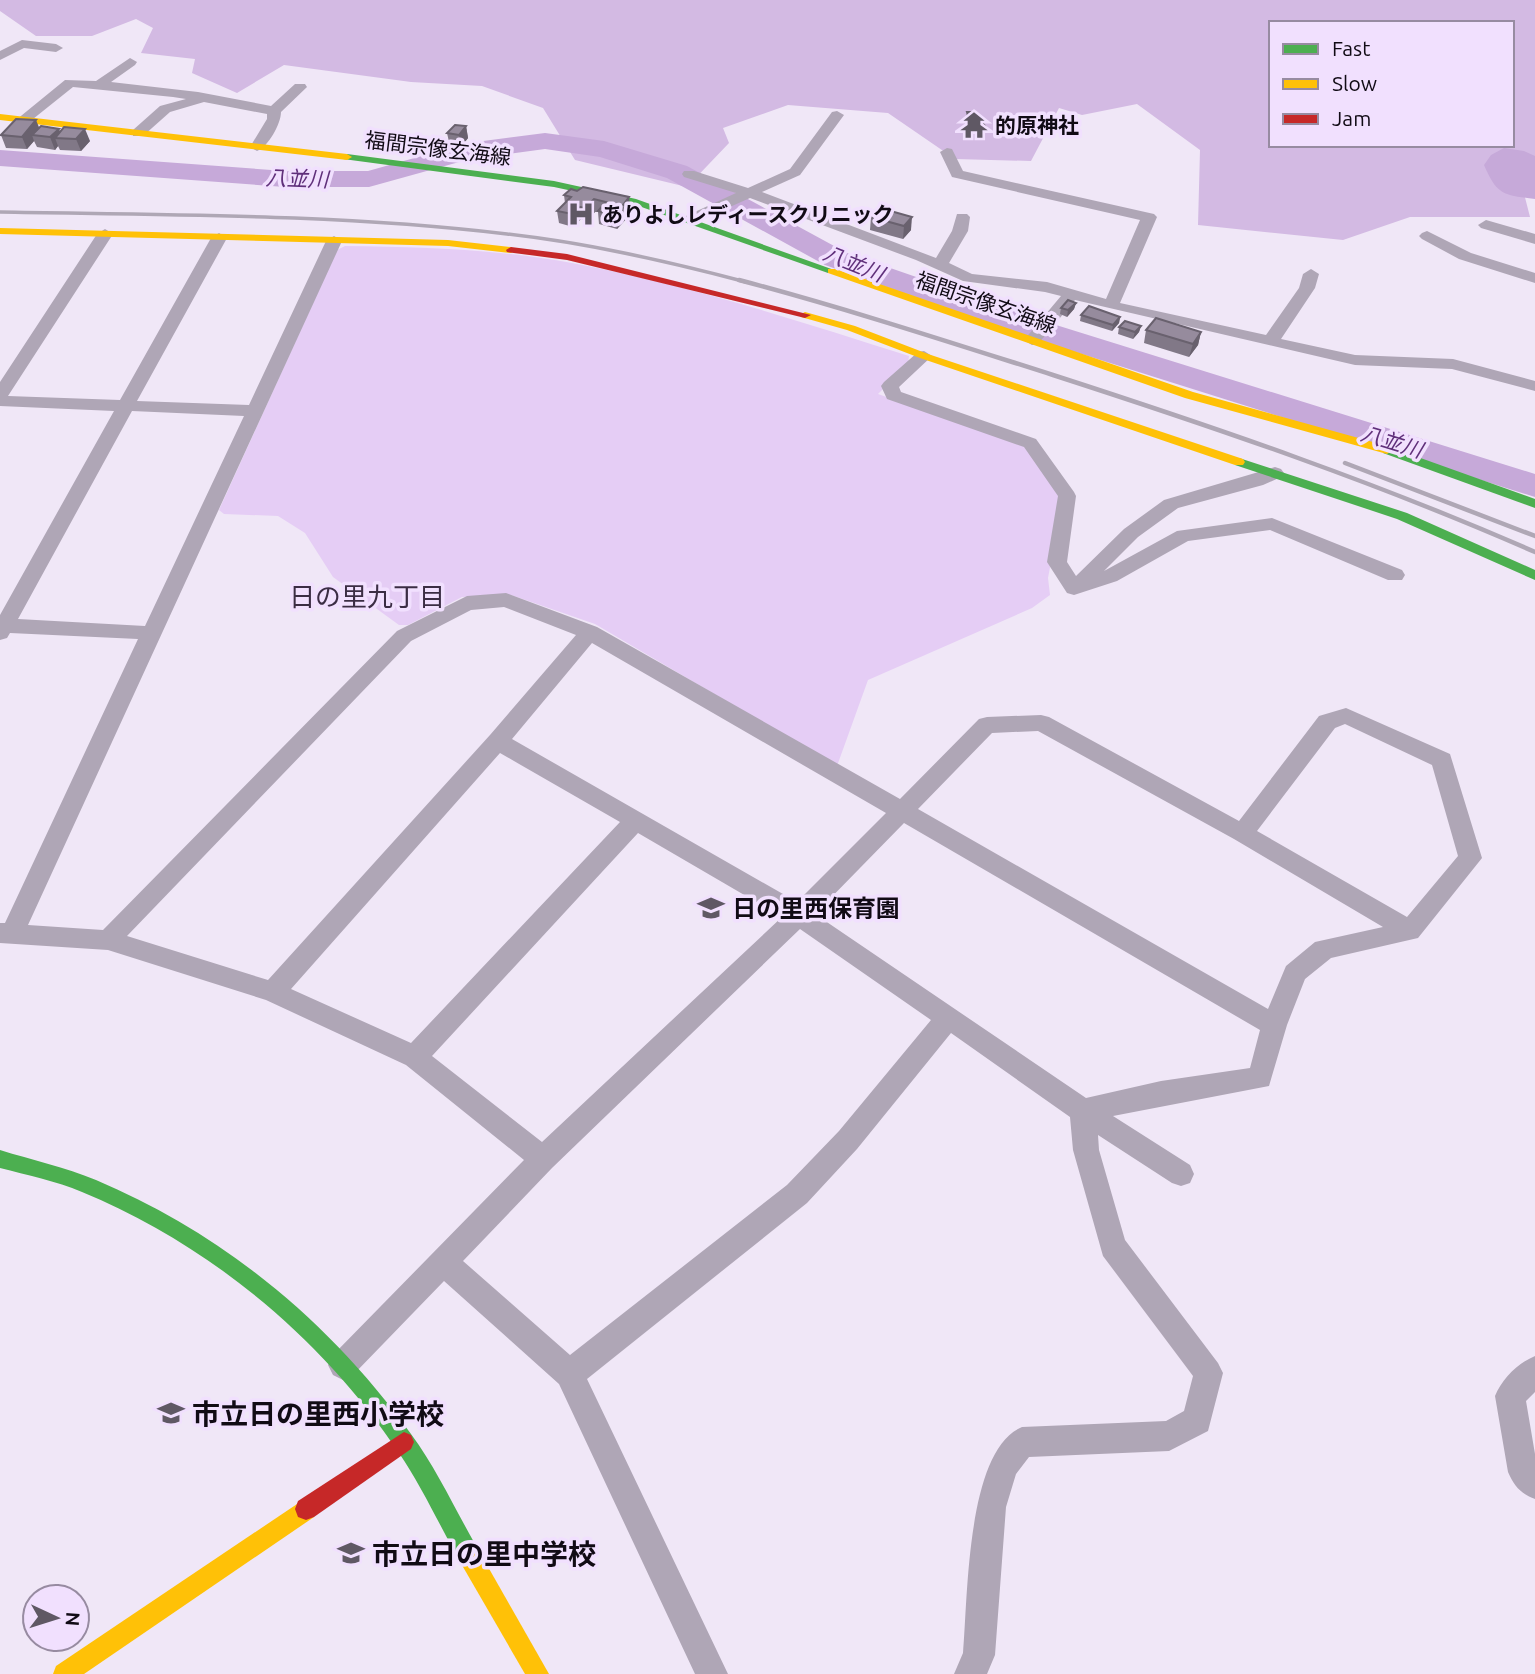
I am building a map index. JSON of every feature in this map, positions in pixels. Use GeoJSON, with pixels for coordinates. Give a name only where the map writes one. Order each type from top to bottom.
{"type":"FeatureCollection","features":[{"type":"Feature","properties":{"kind":"street"},"geometry":{"type":"LineString","coordinates":[[0,56],[22,44],[56,48]]}},
{"type":"Feature","properties":{"kind":"street"},"geometry":{"type":"LineString","coordinates":[[99,85],[130,62]]}},
{"type":"Feature","properties":{"kind":"street"},"geometry":{"type":"LineString","coordinates":[[23,120],[70,82],[155,88],[274,111]]}},
{"type":"Feature","properties":{"kind":"street"},"geometry":{"type":"LineString","coordinates":[[257,147],[274,118],[274,111],[300,87]]}},
{"type":"Feature","properties":{"kind":"street"},"geometry":{"type":"LineString","coordinates":[[138,133],[171,106],[190,100],[222,99]]}},
{"type":"Feature","properties":{"kind":"street"},"geometry":{"type":"LineString","coordinates":[[691,219],[795,172],[837,115]]}},
{"type":"Feature","properties":{"kind":"street","name":"福間宗像玄海線"},"geometry":{"type":"LineString","coordinates":[[0,117],[554,184],[636,202],[1035,337],[1189,394],[1423,461],[1535,504]]}},
{"type":"Feature","properties":{"kind":"street"},"geometry":{"type":"LineString","coordinates":[[947,152],[957,174],[1149,217],[1111,306]]}},
{"type":"Feature","properties":{"kind":"street"},"geometry":{"type":"LineString","coordinates":[[689,174],[747,192],[969,278],[1047,287],[1111,306],[1355,360],[1453,364],[1534,384]]}},
{"type":"Feature","properties":{"kind":"street"},"geometry":{"type":"LineString","coordinates":[[940,265],[960,231],[962,217]]}},
{"type":"Feature","properties":{"kind":"street"},"geometry":{"type":"LineString","coordinates":[[1486,225],[1535,239]]}},
{"type":"Feature","properties":{"kind":"street"},"geometry":{"type":"LineString","coordinates":[[0,230],[448,243],[579,259],[754,301],[851,328],[924,356],[1402,516],[1535,575]]}},
{"type":"Feature","properties":{"kind":"street"},"geometry":{"type":"LineString","coordinates":[[0,395],[105,234]]}},
{"type":"Feature","properties":{"kind":"street"},"geometry":{"type":"LineString","coordinates":[[1427,236],[1465,256],[1535,278]]}},
{"type":"Feature","properties":{"kind":"street"},"geometry":{"type":"LineString","coordinates":[[151,633],[1,628],[219,238]]}},
{"type":"Feature","properties":{"kind":"street"},"geometry":{"type":"LineString","coordinates":[[334,241],[151,633],[6,933],[108,940],[273,992],[415,1057],[543,1159]]}},
{"type":"Feature","properties":{"kind":"street"},"geometry":{"type":"LineString","coordinates":[[1270,342],[1307,288],[1311,274]]}},
{"type":"Feature","properties":{"kind":"street"},"geometry":{"type":"LineString","coordinates":[[1035,337],[1073,293]]}},
{"type":"Feature","properties":{"kind":"street"},"geometry":{"type":"LineString","coordinates":[[924,356],[890,386],[893,395],[1030,443],[1067,496],[1057,562],[1074,588]]}},
{"type":"Feature","properties":{"kind":"street"},"geometry":{"type":"LineString","coordinates":[[0,401],[255,411]]}},
{"type":"Feature","properties":{"kind":"street"},"geometry":{"type":"LineString","coordinates":[[1074,588],[1097,569],[1131,533],[1171,504],[1256,481],[1275,473]]}},
{"type":"Feature","properties":{"kind":"street"},"geometry":{"type":"LineString","coordinates":[[1074,588],[1110,576],[1184,535],[1272,524],[1395,575]]}},
{"type":"Feature","properties":{"kind":"street"},"geometry":{"type":"LineString","coordinates":[[108,940],[404,636],[467,603],[506,600],[590,632],[1274,1025]]}},
{"type":"Feature","properties":{"kind":"street"},"geometry":{"type":"LineString","coordinates":[[273,992],[498,741],[590,632]]}},
{"type":"Feature","properties":{"kind":"street"},"geometry":{"type":"LineString","coordinates":[[1083,1111],[1161,1093],[1260,1078],[1274,1025],[1295,973],[1324,949],[1410,930],[1470,858],[1442,760],[1346,716],[1327,722],[1242,833]]}},
{"type":"Feature","properties":{"kind":"street"},"geometry":{"type":"LineString","coordinates":[[343,1365],[543,1159],[799,915],[987,725],[1041,723],[1242,833],[1410,930]]}},
{"type":"Feature","properties":{"kind":"street"},"geometry":{"type":"LineString","coordinates":[[498,741],[799,915],[1083,1111],[1181,1174]]}},
{"type":"Feature","properties":{"kind":"street"},"geometry":{"type":"LineString","coordinates":[[415,1057],[634,822]]}},
{"type":"Feature","properties":{"kind":"street"},"geometry":{"type":"LineString","coordinates":[[569,1374],[797,1194],[848,1140],[949,1017]]}},
{"type":"Feature","properties":{"kind":"street"},"geometry":{"type":"LineString","coordinates":[[970,1674],[979,1655],[991,1507],[1003,1466],[1022,1443],[1169,1436],[1197,1420],[1208,1373],[1113,1247],[1086,1150],[1083,1111]]}},
{"type":"Feature","properties":{"kind":"street"},"geometry":{"type":"LineString","coordinates":[[0,1159],[89,1186],[159,1220],[227,1261],[283,1304],[343,1365],[404,1442],[538,1674]]}},
{"type":"Feature","properties":{"kind":"street"},"geometry":{"type":"LineString","coordinates":[[442,1261],[569,1374],[712,1674]]}},
{"type":"Feature","properties":{"kind":"street"},"geometry":{"type":"LineString","coordinates":[[1535,1371],[1510,1396],[1523,1472],[1535,1484]]}},
{"type":"Feature","properties":{"kind":"street"},"geometry":{"type":"LineString","coordinates":[[64,1674],[404,1442]]}},
{"type":"Feature","properties":{"kind":"shaded area"},"geometry":{"type":"Polygon","coordinates":[[[0,0],[1535,0],[1535,165],[1517,166],[1530,217],[1410,217],[1343,240],[1198,225],[1200,150],[1137,104],[1082,115],[1059,108],[1031,161],[955,159],[888,113],[788,105],[723,128],[729,143],[687,187],[575,160],[543,108],[482,86],[411,82],[284,65],[237,93],[192,73],[195,59],[141,53],[153,28],[136,19],[92,36],[36,36],[0,11],[0,0]]]}},
{"type":"Feature","properties":{"kind":"shaded area"},"geometry":{"type":"Polygon","coordinates":[[[1504,148],[1535,156],[1535,199],[1502,192],[1493,182],[1484,165],[1491,155],[1504,148]]]}},
{"type":"Feature","properties":{"kind":"shaded area"},"geometry":{"type":"Polygon","coordinates":[[[345,246],[487,252],[572,263],[699,292],[909,356],[908,364],[878,394],[1026,446],[1063,499],[1048,578],[1050,595],[1032,608],[868,680],[837,766],[595,624],[511,595],[462,597],[408,625],[399,625],[333,577],[305,533],[278,516],[224,514],[219,510],[337,250],[345,246]]]}},
{"type":"Feature","properties":{"kind":"building"},"geometry":{"type":"Polygon","coordinates":[[[967,112],[972,112],[985,126],[969,127],[967,112]]]}},
{"type":"Feature","properties":{"kind":"building"},"geometry":{"type":"Polygon","coordinates":[[[16,119],[36,120],[22,137],[1,135],[16,119]]]}},
{"type":"Feature","properties":{"kind":"building"},"geometry":{"type":"Polygon","coordinates":[[[455,125],[466,126],[459,135],[447,133],[455,125]]]}},
{"type":"Feature","properties":{"kind":"building"},"geometry":{"type":"Polygon","coordinates":[[[41,126],[59,129],[50,137],[32,135],[41,126]]]}},
{"type":"Feature","properties":{"kind":"building"},"geometry":{"type":"Polygon","coordinates":[[[64,127],[85,129],[76,139],[55,138],[64,127]]]}},
{"type":"Feature","properties":{"kind":"building"},"geometry":{"type":"Polygon","coordinates":[[[583,187],[629,197],[623,205],[626,206],[616,216],[598,211],[606,202],[594,199],[585,208],[580,207],[572,214],[557,211],[571,197],[564,195],[571,189],[577,191],[583,187]]]}},
{"type":"Feature","properties":{"kind":"building"},"geometry":{"type":"Polygon","coordinates":[[[880,208],[912,217],[904,226],[871,217],[880,208]]]}},
{"type":"Feature","properties":{"kind":"building"},"geometry":{"type":"Polygon","coordinates":[[[1068,300],[1076,303],[1068,310],[1061,308],[1068,300]]]}},
{"type":"Feature","properties":{"kind":"building"},"geometry":{"type":"Polygon","coordinates":[[[1089,306],[1120,317],[1113,325],[1081,315],[1089,306]]]}},
{"type":"Feature","properties":{"kind":"building"},"geometry":{"type":"Polygon","coordinates":[[[1156,318],[1201,332],[1193,344],[1146,330],[1156,318]]]}},
{"type":"Feature","properties":{"kind":"building"},"geometry":{"type":"Polygon","coordinates":[[[1125,321],[1141,326],[1135,332],[1119,327],[1125,321]]]}},
{"type":"Feature","properties":{"kind":"waterway","name":"八並川"},"geometry":{"type":"LineString","coordinates":[[0,158],[285,179],[369,179],[468,151],[545,141],[604,149],[677,172],[836,259],[1029,327],[1535,486]]}},
{"type":"Feature","properties":{"kind":"railway"},"geometry":{"type":"LineString","coordinates":[[0,212],[317,219],[444,227],[597,248],[746,282]]}},
{"type":"Feature","properties":{"kind":"railway"},"geometry":{"type":"LineString","coordinates":[[739,280],[897,326],[1175,415],[1357,480],[1535,552]]}},
{"type":"Feature","properties":{"kind":"railway"},"geometry":{"type":"LineString","coordinates":[[1345,463],[1535,536]]}},
{"type":"Feature","properties":{"kind":"traffic: fast"},"geometry":{"type":"LineString","coordinates":[[347,157],[554,184],[636,202],[832,271]]}},
{"type":"Feature","properties":{"kind":"traffic: fast"},"geometry":{"type":"LineString","coordinates":[[1387,450],[1535,504]]}},
{"type":"Feature","properties":{"kind":"traffic: fast"},"geometry":{"type":"LineString","coordinates":[[1239,462],[1402,516],[1535,575]]}},
{"type":"Feature","properties":{"kind":"traffic: fast"},"geometry":{"type":"LineString","coordinates":[[0,1159],[91,1187],[138,1210],[183,1234],[266,1292],[304,1325],[373,1400],[413,1455],[467,1552]]}},
{"type":"Feature","properties":{"kind":"traffic: slow"},"geometry":{"type":"LineString","coordinates":[[0,117],[347,157]]}},
{"type":"Feature","properties":{"kind":"traffic: slow"},"geometry":{"type":"LineString","coordinates":[[0,231],[448,243],[511,250]]}},
{"type":"Feature","properties":{"kind":"traffic: slow"},"geometry":{"type":"LineString","coordinates":[[832,271],[1189,395],[1387,450]]}},
{"type":"Feature","properties":{"kind":"traffic: slow"},"geometry":{"type":"LineString","coordinates":[[805,315],[851,328],[924,356],[1239,462]]}},
{"type":"Feature","properties":{"kind":"traffic: slow"},"geometry":{"type":"LineString","coordinates":[[64,1674],[306,1509]]}},
{"type":"Feature","properties":{"kind":"traffic: slow"},"geometry":{"type":"LineString","coordinates":[[467,1552],[538,1674]]}},
{"type":"Feature","properties":{"kind":"traffic: jam"},"geometry":{"type":"LineString","coordinates":[[511,250],[567,257],[805,315]]}},
{"type":"Feature","properties":{"kind":"traffic: jam"},"geometry":{"type":"LineString","coordinates":[[306,1509],[404,1442]]}},
{"type":"Feature","properties":{"kind":"place","name":"的原神社"},"geometry":{"type":"Point","coordinates":[974,125]}},
{"type":"Feature","properties":{"kind":"place","name":"ありよしレディースクリニック"},"geometry":{"type":"Point","coordinates":[581,214]}},
{"type":"Feature","properties":{"kind":"place","name":"日の里西保育園"},"geometry":{"type":"Point","coordinates":[711,908]}},
{"type":"Feature","properties":{"kind":"place","name":"市立日の里西小学校"},"geometry":{"type":"Point","coordinates":[171,1413]}},
{"type":"Feature","properties":{"kind":"place","name":"市立日の里中学校"},"geometry":{"type":"Point","coordinates":[351,1553]}},
{"type":"Feature","properties":{"kind":"district","name":"日の里九丁目"},"geometry":{"type":"Point","coordinates":[367,596]}}]}
